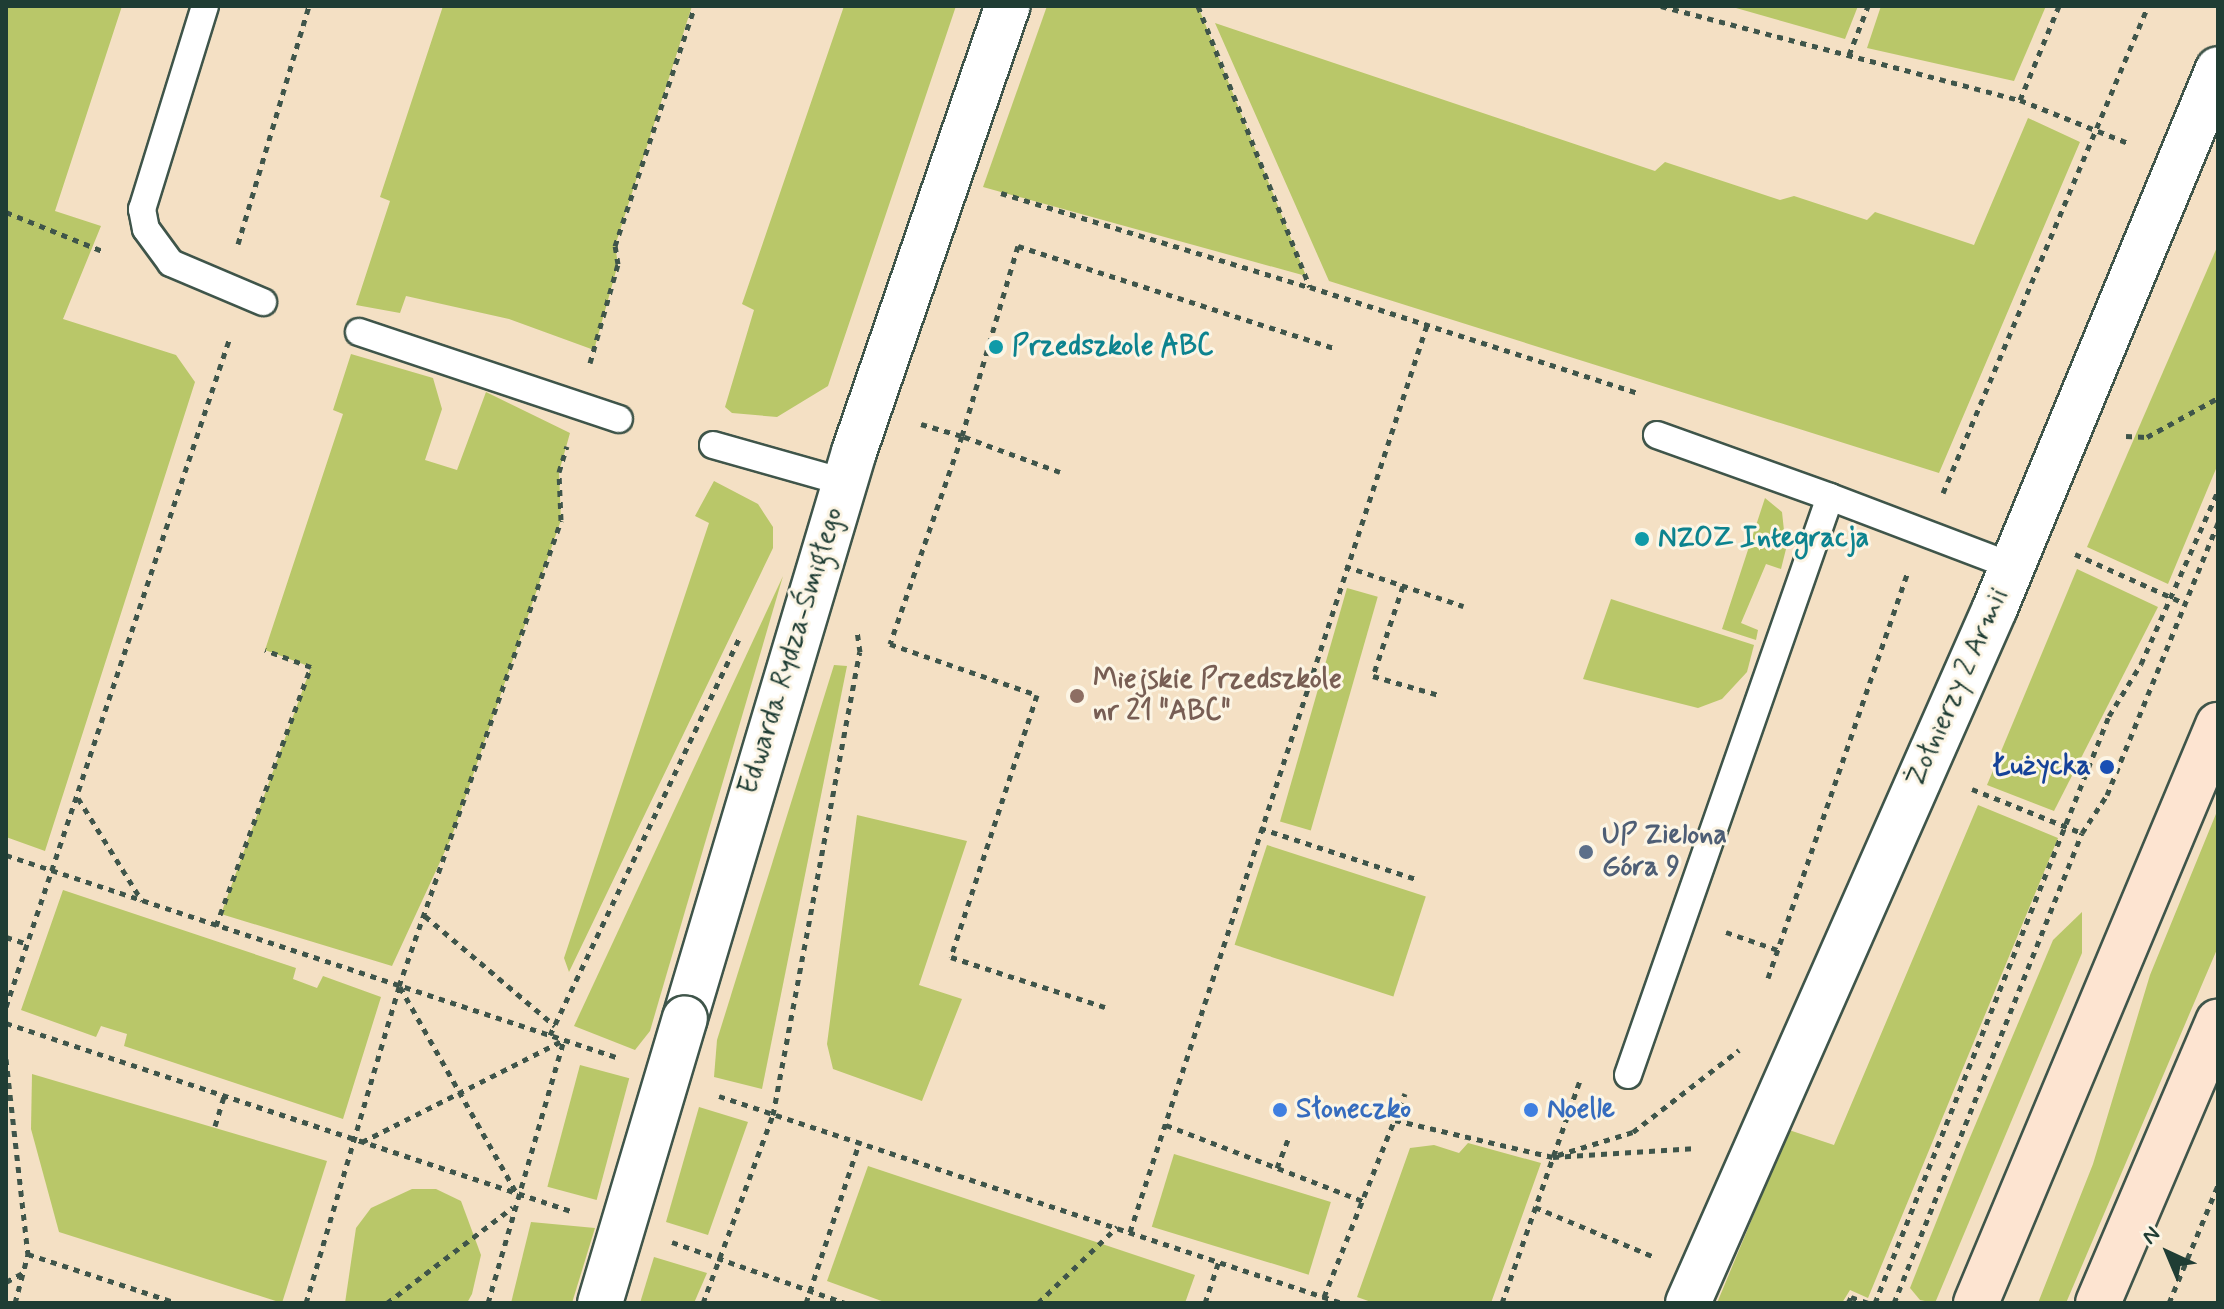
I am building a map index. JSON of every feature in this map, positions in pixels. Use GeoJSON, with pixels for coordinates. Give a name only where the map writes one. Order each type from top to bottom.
{"type":"FeatureCollection","features":[{"type":"Feature","properties":{"kind":"main road"},"geometry":{"type":"LineString","coordinates":[[1976,1303],[2218,725]]}},
{"type":"Feature","properties":{"kind":"main road"},"geometry":{"type":"LineString","coordinates":[[2098,1303],[2218,1021]]}},
{"type":"Feature","properties":{"kind":"street","name":"Edwarda Rydza-Śmigłego"},"geometry":{"type":"LineString","coordinates":[[600,1303],[844,482],[1008,6]]}},
{"type":"Feature","properties":{"kind":"street","name":"Żołnierzy 2 Armii"},"geometry":{"type":"LineString","coordinates":[[1688,1303],[2012,566],[2218,69]]}},
{"type":"Feature","properties":{"kind":"lane"},"geometry":{"type":"LineString","coordinates":[[205,6],[142,209],[146,229],[171,263],[263,302]]}},
{"type":"Feature","properties":{"kind":"lane"},"geometry":{"type":"LineString","coordinates":[[359,332],[619,419]]}},
{"type":"Feature","properties":{"kind":"lane"},"geometry":{"type":"LineString","coordinates":[[1657,435],[1830,497],[1921,535],[2012,566]]}},
{"type":"Feature","properties":{"kind":"lane"},"geometry":{"type":"LineString","coordinates":[[713,445],[844,482]]}},
{"type":"Feature","properties":{"kind":"lane"},"geometry":{"type":"LineString","coordinates":[[1628,1075],[1830,497]]}},
{"type":"Feature","properties":{"kind":"path"},"geometry":{"type":"LineString","coordinates":[[6,1007],[236,318],[226,285],[309,6]]}},
{"type":"Feature","properties":{"kind":"path"},"geometry":{"type":"LineString","coordinates":[[306,1303],[351,1139],[399,986],[561,520],[559,472],[618,264],[615,246],[695,6]]}},
{"type":"Feature","properties":{"kind":"path"},"geometry":{"type":"LineString","coordinates":[[1198,6],[1310,287]]}},
{"type":"Feature","properties":{"kind":"path"},"geometry":{"type":"LineString","coordinates":[[1661,6],[2020,100],[2096,129]]}},
{"type":"Feature","properties":{"kind":"path"},"geometry":{"type":"LineString","coordinates":[[1849,55],[1868,6]]}},
{"type":"Feature","properties":{"kind":"path"},"geometry":{"type":"LineString","coordinates":[[2020,100],[2059,6]]}},
{"type":"Feature","properties":{"kind":"path"},"geometry":{"type":"LineString","coordinates":[[1764,990],[1921,535],[2148,6]]}},
{"type":"Feature","properties":{"kind":"path"},"geometry":{"type":"LineString","coordinates":[[997,192],[1310,287],[1648,397]]}},
{"type":"Feature","properties":{"kind":"path"},"geometry":{"type":"LineString","coordinates":[[6,212],[61,235]]}},
{"type":"Feature","properties":{"kind":"path"},"geometry":{"type":"LineString","coordinates":[[1105,1007],[951,957],[1037,695],[890,644],[962,436],[1018,246],[1336,349]]}},
{"type":"Feature","properties":{"kind":"path"},"geometry":{"type":"LineString","coordinates":[[1130,1232],[1345,566],[1427,325]]}},
{"type":"Feature","properties":{"kind":"path"},"geometry":{"type":"LineString","coordinates":[[2073,416],[2147,437],[2218,398]]}},
{"type":"Feature","properties":{"kind":"path"},"geometry":{"type":"LineString","coordinates":[[921,424],[1060,472]]}},
{"type":"Feature","properties":{"kind":"path"},"geometry":{"type":"LineString","coordinates":[[1875,1303],[2069,827],[2109,716],[2172,597],[2218,491]]}},
{"type":"Feature","properties":{"kind":"path"},"geometry":{"type":"LineString","coordinates":[[1894,1303],[2082,833],[2107,795],[2218,523]]}},
{"type":"Feature","properties":{"kind":"path"},"geometry":{"type":"LineString","coordinates":[[1345,566],[1463,606]]}},
{"type":"Feature","properties":{"kind":"path"},"geometry":{"type":"LineString","coordinates":[[2112,571],[2184,603]]}},
{"type":"Feature","properties":{"kind":"path"},"geometry":{"type":"LineString","coordinates":[[1403,586],[1373,676],[1439,695]]}},
{"type":"Feature","properties":{"kind":"path"},"geometry":{"type":"LineString","coordinates":[[550,1035],[745,625]]}},
{"type":"Feature","properties":{"kind":"path"},"geometry":{"type":"LineString","coordinates":[[703,1303],[723,1257],[773,1115],[860,652],[854,626]]}},
{"type":"Feature","properties":{"kind":"path"},"geometry":{"type":"LineString","coordinates":[[216,926],[311,667],[265,650]]}},
{"type":"Feature","properties":{"kind":"path"},"geometry":{"type":"LineString","coordinates":[[78,798],[143,902]]}},
{"type":"Feature","properties":{"kind":"path"},"geometry":{"type":"LineString","coordinates":[[2016,806],[2082,833]]}},
{"type":"Feature","properties":{"kind":"path"},"geometry":{"type":"LineString","coordinates":[[1260,828],[1419,880]]}},
{"type":"Feature","properties":{"kind":"path"},"geometry":{"type":"LineString","coordinates":[[424,916],[555,1026]]}},
{"type":"Feature","properties":{"kind":"path"},"geometry":{"type":"LineString","coordinates":[[1735,935],[1778,950]]}},
{"type":"Feature","properties":{"kind":"path"},"geometry":{"type":"LineString","coordinates":[[6,937],[25,943]]}},
{"type":"Feature","properties":{"kind":"path"},"geometry":{"type":"LineString","coordinates":[[399,986],[517,1194]]}},
{"type":"Feature","properties":{"kind":"path"},"geometry":{"type":"LineString","coordinates":[[6,1023],[584,1215]]}},
{"type":"Feature","properties":{"kind":"path"},"geometry":{"type":"LineString","coordinates":[[362,1142],[564,1040],[488,1303]]}},
{"type":"Feature","properties":{"kind":"path"},"geometry":{"type":"LineString","coordinates":[[1739,1060],[1745,1045]]}},
{"type":"Feature","properties":{"kind":"path"},"geometry":{"type":"LineString","coordinates":[[6,1059],[28,1254],[15,1303]]}},
{"type":"Feature","properties":{"kind":"path"},"geometry":{"type":"LineString","coordinates":[[1502,1303],[1584,1070]]}},
{"type":"Feature","properties":{"kind":"path"},"geometry":{"type":"LineString","coordinates":[[1324,1297],[1405,1093]]}},
{"type":"Feature","properties":{"kind":"path"},"geometry":{"type":"LineString","coordinates":[[215,1126],[224,1096]]}},
{"type":"Feature","properties":{"kind":"path"},"geometry":{"type":"LineString","coordinates":[[1395,1120],[1553,1157],[1706,1147],[1702,1157]]}},
{"type":"Feature","properties":{"kind":"path"},"geometry":{"type":"LineString","coordinates":[[1166,1125],[1363,1201]]}},
{"type":"Feature","properties":{"kind":"path"},"geometry":{"type":"LineString","coordinates":[[1277,1168],[1288,1139]]}},
{"type":"Feature","properties":{"kind":"path"},"geometry":{"type":"LineString","coordinates":[[806,1303],[860,1141]]}},
{"type":"Feature","properties":{"kind":"path"},"geometry":{"type":"LineString","coordinates":[[2169,1303],[2218,1185]]}},
{"type":"Feature","properties":{"kind":"path"},"geometry":{"type":"LineString","coordinates":[[387,1303],[514,1206]]}},
{"type":"Feature","properties":{"kind":"path"},"geometry":{"type":"LineString","coordinates":[[1535,1207],[1660,1259]]}},
{"type":"Feature","properties":{"kind":"path"},"geometry":{"type":"LineString","coordinates":[[1038,1303],[1117,1227]]}},
{"type":"Feature","properties":{"kind":"path"},"geometry":{"type":"LineString","coordinates":[[668,1240],[723,1257],[845,1303]]}},
{"type":"Feature","properties":{"kind":"path"},"geometry":{"type":"LineString","coordinates":[[1655,1270],[1666,1245]]}},
{"type":"Feature","properties":{"kind":"path"},"geometry":{"type":"LineString","coordinates":[[28,1254],[177,1303]]}},
{"type":"Feature","properties":{"kind":"path"},"geometry":{"type":"LineString","coordinates":[[1205,1303],[1219,1261]]}},
{"type":"Feature","properties":{"kind":"path"},"geometry":{"type":"LineString","coordinates":[[6,1282],[23,1272]]}},
{"type":"Feature","properties":{"kind":"path"},"geometry":{"type":"LineString","coordinates":[[1848,1303],[1851,1297],[1868,1303]]}},
{"type":"Feature","properties":{"kind":"green space"},"geometry":{"type":"Polygon","coordinates":[[[6,6],[122,6],[55,211],[101,226],[63,319],[176,355],[195,382],[45,851],[6,837],[6,6]]]}},
{"type":"Feature","properties":{"kind":"green space"},"geometry":{"type":"Polygon","coordinates":[[[443,6],[692,6],[615,246],[618,264],[594,350],[509,319],[406,296],[400,313],[356,305],[390,201],[380,197],[443,6]]]}},
{"type":"Feature","properties":{"kind":"green space"},"geometry":{"type":"Polygon","coordinates":[[[844,6],[956,6],[828,386],[777,417],[732,413],[725,407],[754,310],[742,304],[844,6]]]}},
{"type":"Feature","properties":{"kind":"green space"},"geometry":{"type":"Polygon","coordinates":[[[1047,6],[1198,6],[1306,276],[983,187],[1047,6]]]}},
{"type":"Feature","properties":{"kind":"green space"},"geometry":{"type":"Polygon","coordinates":[[[1729,6],[1858,6],[1845,39],[1729,6]]]}},
{"type":"Feature","properties":{"kind":"green space"},"geometry":{"type":"Polygon","coordinates":[[[1881,6],[2046,6],[2014,81],[1867,48],[1881,6]]]}},
{"type":"Feature","properties":{"kind":"green space"},"geometry":{"type":"Polygon","coordinates":[[[1215,23],[1655,171],[1665,162],[1780,200],[1794,196],[1867,220],[1875,212],[1974,245],[2028,118],[2080,142],[1939,473],[1329,281],[1215,23]]]}},
{"type":"Feature","properties":{"kind":"green space"},"geometry":{"type":"Polygon","coordinates":[[[2218,245],[2218,464],[2168,584],[2087,547],[2218,245]]]}},
{"type":"Feature","properties":{"kind":"green space"},"geometry":{"type":"Polygon","coordinates":[[[351,354],[433,378],[442,409],[425,460],[457,470],[486,392],[570,433],[559,472],[561,520],[452,836],[392,966],[221,914],[311,667],[265,650],[343,414],[333,410],[351,354]]]}},
{"type":"Feature","properties":{"kind":"green space"},"geometry":{"type":"Polygon","coordinates":[[[714,481],[758,504],[773,527],[773,548],[569,972],[564,958],[709,523],[695,516],[714,481]]]}},
{"type":"Feature","properties":{"kind":"green space"},"geometry":{"type":"Polygon","coordinates":[[[1765,498],[1782,512],[1786,549],[1781,569],[1766,564],[1741,623],[1758,630],[1756,640],[1722,629],[1765,498]]]}},
{"type":"Feature","properties":{"kind":"green space"},"geometry":{"type":"Polygon","coordinates":[[[2077,569],[2158,607],[2054,811],[1987,785],[2077,569]]]}},
{"type":"Feature","properties":{"kind":"green space"},"geometry":{"type":"Polygon","coordinates":[[[783,576],[650,1031],[635,1050],[574,1026],[783,576]]]}},
{"type":"Feature","properties":{"kind":"green space"},"geometry":{"type":"Polygon","coordinates":[[[1347,588],[1378,597],[1311,830],[1280,822],[1347,588]]]}},
{"type":"Feature","properties":{"kind":"green space"},"geometry":{"type":"Polygon","coordinates":[[[1611,599],[1754,645],[1747,672],[1722,699],[1698,708],[1583,679],[1611,599]]]}},
{"type":"Feature","properties":{"kind":"green space"},"geometry":{"type":"Polygon","coordinates":[[[834,665],[847,666],[762,1089],[714,1077],[717,1040],[834,665]]]}},
{"type":"Feature","properties":{"kind":"green space"},"geometry":{"type":"Polygon","coordinates":[[[1978,805],[2058,838],[1868,1298],[1850,1290],[1842,1303],[1717,1303],[1789,1130],[1834,1145],[1978,805]]]}},
{"type":"Feature","properties":{"kind":"green space"},"geometry":{"type":"Polygon","coordinates":[[[2218,809],[2218,947],[2066,1303],[2038,1303],[2093,1164],[2150,975],[2218,809]]]}},
{"type":"Feature","properties":{"kind":"green space"},"geometry":{"type":"Polygon","coordinates":[[[857,815],[967,841],[919,985],[962,999],[922,1101],[833,1069],[827,1044],[857,815]]]}},
{"type":"Feature","properties":{"kind":"green space"},"geometry":{"type":"Polygon","coordinates":[[[1267,845],[1426,897],[1393,996],[1235,945],[1267,845]]]}},
{"type":"Feature","properties":{"kind":"green space"},"geometry":{"type":"Polygon","coordinates":[[[63,890],[296,968],[293,979],[317,988],[323,976],[381,997],[343,1119],[124,1046],[127,1034],[101,1026],[96,1037],[21,1010],[63,890]]]}},
{"type":"Feature","properties":{"kind":"green space"},"geometry":{"type":"Polygon","coordinates":[[[2082,912],[2082,953],[1935,1303],[1920,1300],[1910,1288],[1966,1147],[2053,940],[2082,912]]]}},
{"type":"Feature","properties":{"kind":"green space"},"geometry":{"type":"Polygon","coordinates":[[[580,1065],[629,1078],[597,1200],[547,1187],[580,1065]]]}},
{"type":"Feature","properties":{"kind":"green space"},"geometry":{"type":"Polygon","coordinates":[[[32,1074],[327,1161],[282,1303],[59,1232],[31,1129],[32,1074]]]}},
{"type":"Feature","properties":{"kind":"green space"},"geometry":{"type":"Polygon","coordinates":[[[699,1107],[748,1122],[708,1235],[666,1222],[699,1107]]]}},
{"type":"Feature","properties":{"kind":"green space"},"geometry":{"type":"Polygon","coordinates":[[[1468,1143],[1541,1163],[1491,1303],[1374,1303],[1357,1297],[1410,1148],[1434,1145],[1459,1153],[1468,1143]]]}},
{"type":"Feature","properties":{"kind":"green space"},"geometry":{"type":"Polygon","coordinates":[[[1174,1154],[1331,1202],[1309,1275],[1152,1227],[1174,1154]]]}},
{"type":"Feature","properties":{"kind":"green space"},"geometry":{"type":"Polygon","coordinates":[[[868,1166],[1195,1275],[1185,1303],[887,1303],[827,1281],[868,1166]]]}},
{"type":"Feature","properties":{"kind":"green space"},"geometry":{"type":"Polygon","coordinates":[[[412,1189],[436,1189],[461,1201],[481,1255],[467,1303],[345,1303],[356,1228],[371,1208],[412,1189]]]}},
{"type":"Feature","properties":{"kind":"green space"},"geometry":{"type":"Polygon","coordinates":[[[531,1222],[595,1228],[572,1303],[511,1303],[531,1222]]]}},
{"type":"Feature","properties":{"kind":"green space"},"geometry":{"type":"Polygon","coordinates":[[[654,1257],[707,1273],[694,1303],[640,1303],[654,1257]]]}},
{"type":"Feature","properties":{"kind":"place","name":"Przedszkole ABC"},"geometry":{"type":"Point","coordinates":[996,347]}},
{"type":"Feature","properties":{"kind":"place","name":"NZOZ Integracja"},"geometry":{"type":"Point","coordinates":[1642,539]}},
{"type":"Feature","properties":{"kind":"place","name":"Miejskie Przedszkole nr 21 \"ABC\""},"geometry":{"type":"Point","coordinates":[1077,696]}},
{"type":"Feature","properties":{"kind":"place","name":"Łużycka"},"geometry":{"type":"Point","coordinates":[2107,767]}},
{"type":"Feature","properties":{"kind":"place","name":"UP Zielona Góra 9"},"geometry":{"type":"Point","coordinates":[1586,852]}},
{"type":"Feature","properties":{"kind":"place","name":"Słoneczko"},"geometry":{"type":"Point","coordinates":[1280,1110]}},
{"type":"Feature","properties":{"kind":"place","name":"Noelle"},"geometry":{"type":"Point","coordinates":[1531,1110]}}]}
